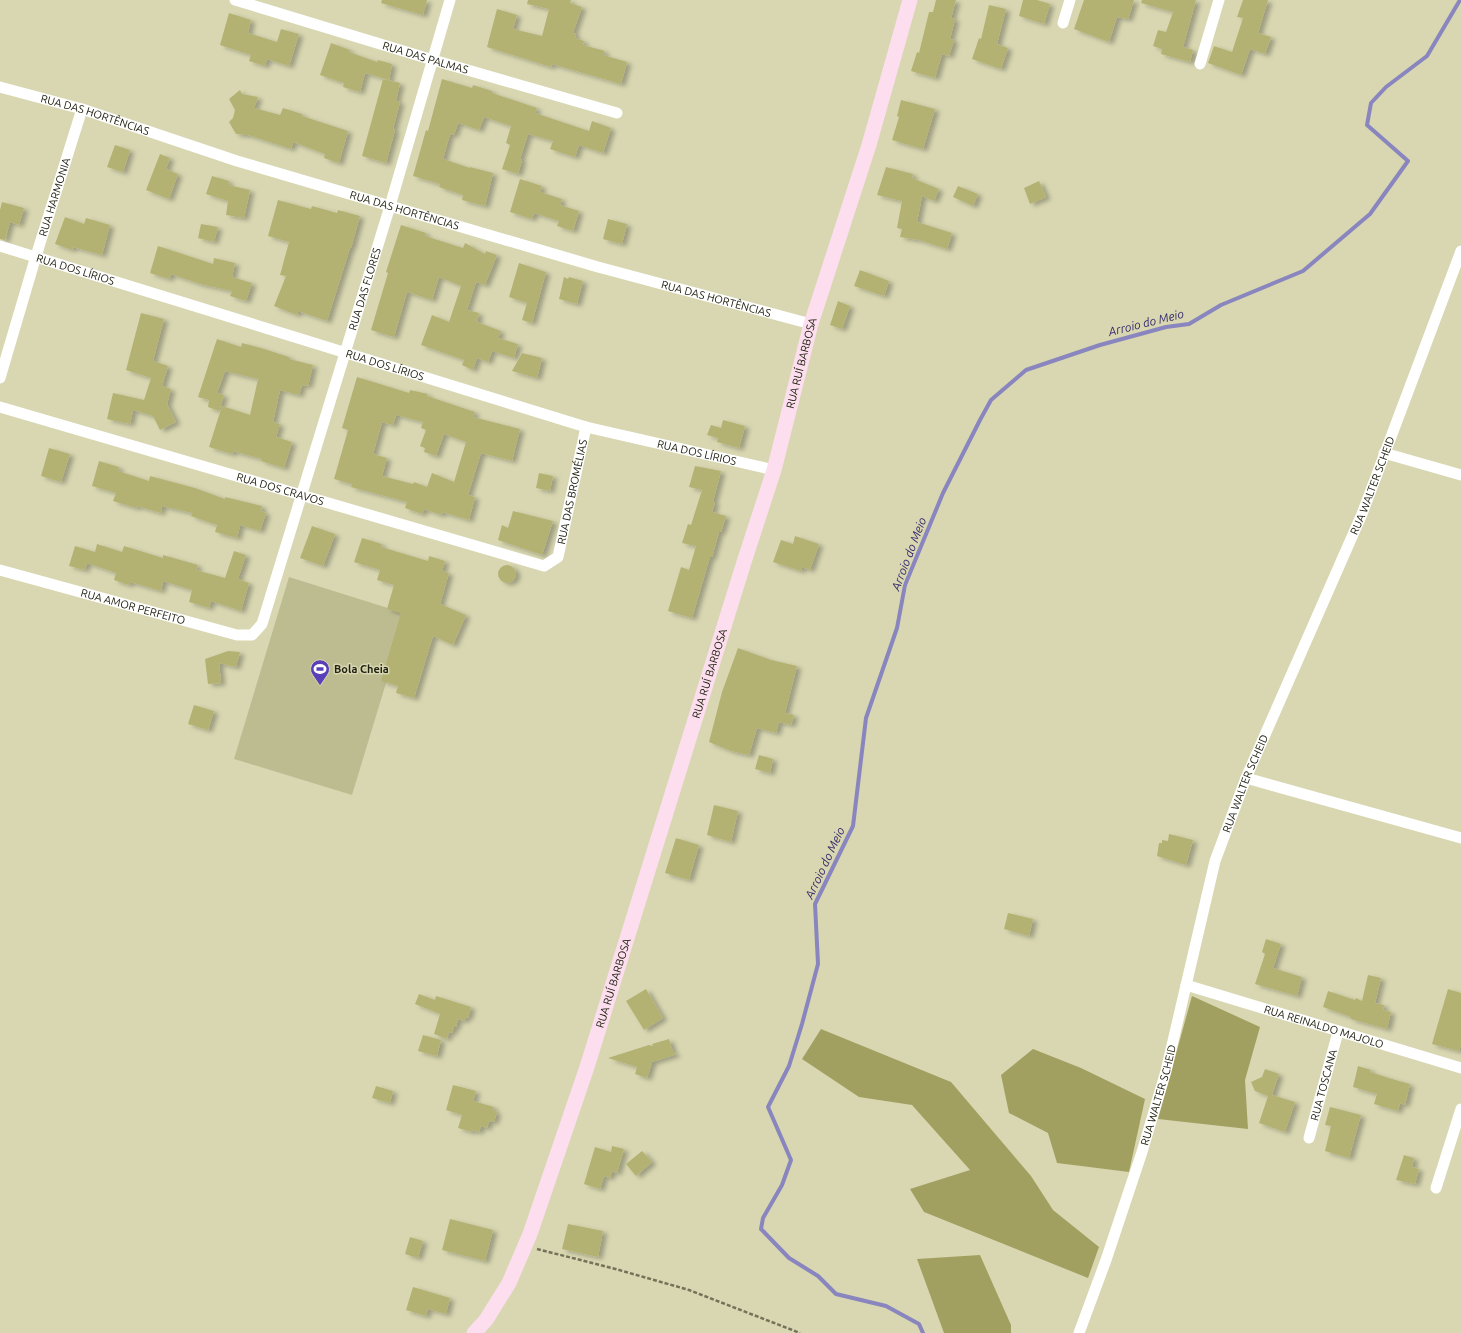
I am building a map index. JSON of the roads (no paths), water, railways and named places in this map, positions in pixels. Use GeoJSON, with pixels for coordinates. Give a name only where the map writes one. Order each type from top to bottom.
{"type":"FeatureCollection","features":[{"type":"Feature","properties":{"kind":"main road","name":"RUA RUÍ BARBOSA"},"geometry":{"type":"LineString","coordinates":[[474,1333],[486,1320],[509,1283],[525,1246],[587,1067],[742,566],[774,470],[811,324],[869,144],[910,0]]}},
{"type":"Feature","properties":{"kind":"street","name":"RUA DAS PALMAS"},"geometry":{"type":"LineString","coordinates":[[235,0],[432,60],[617,113]]}},
{"type":"Feature","properties":{"kind":"street","name":"RUA DAS FLORES"},"geometry":{"type":"LineString","coordinates":[[262,624],[390,206],[450,0]]}},
{"type":"Feature","properties":{"kind":"street"},"geometry":{"type":"LineString","coordinates":[[1063,23],[1070,0]]}},
{"type":"Feature","properties":{"kind":"street"},"geometry":{"type":"LineString","coordinates":[[1200,64],[1219,0]]}},
{"type":"Feature","properties":{"kind":"street","name":"RUA DAS HORTÊNCIAS"},"geometry":{"type":"LineString","coordinates":[[0,87],[82,109],[237,162],[598,267],[811,324]]}},
{"type":"Feature","properties":{"kind":"street","name":"RUA HARMONIA"},"geometry":{"type":"LineString","coordinates":[[0,378],[82,109]]}},
{"type":"Feature","properties":{"kind":"street","name":"RUA DOS LÍRIOS"},"geometry":{"type":"LineString","coordinates":[[0,246],[586,427],[774,470]]}},
{"type":"Feature","properties":{"kind":"street","name":"RUA WALTER SCHEID"},"geometry":{"type":"LineString","coordinates":[[1079,1333],[1106,1260],[1142,1152],[1166,1071],[1215,861],[1246,778],[1362,514],[1461,251]]}},
{"type":"Feature","properties":{"kind":"street","name":"RUA DOS CRAVOS"},"geometry":{"type":"LineString","coordinates":[[0,407],[544,566],[558,557]]}},
{"type":"Feature","properties":{"kind":"street","name":"RUA DAS BROMÉLIAS"},"geometry":{"type":"LineString","coordinates":[[558,557],[586,427]]}},
{"type":"Feature","properties":{"kind":"street"},"geometry":{"type":"LineString","coordinates":[[1384,453],[1461,475]]}},
{"type":"Feature","properties":{"kind":"street","name":"RUA AMOR PERFEITO"},"geometry":{"type":"LineString","coordinates":[[0,570],[237,635],[252,635],[262,624]]}},
{"type":"Feature","properties":{"kind":"street"},"geometry":{"type":"LineString","coordinates":[[1246,778],[1461,838]]}},
{"type":"Feature","properties":{"kind":"street","name":"RUA REINALDO MAJOLO"},"geometry":{"type":"LineString","coordinates":[[1186,985],[1461,1068]]}},
{"type":"Feature","properties":{"kind":"street","name":"RUA TOSCANA"},"geometry":{"type":"LineString","coordinates":[[1309,1138],[1338,1032]]}},
{"type":"Feature","properties":{"kind":"street"},"geometry":{"type":"LineString","coordinates":[[1436,1188],[1461,1109]]}},
{"type":"Feature","properties":{"kind":"waterway","name":"Arroio do Meio"},"geometry":{"type":"LineString","coordinates":[[923,1333],[919,1324],[886,1306],[836,1294],[818,1276],[789,1258],[761,1229],[763,1218],[782,1185],[791,1160],[768,1107],[789,1066],[818,964],[815,904],[853,826],[866,718],[897,628],[905,585],[943,493],[991,400],[1026,370],[1100,345],[1166,327],[1189,324],[1221,305],[1303,271],[1370,214],[1408,161],[1367,125],[1371,103],[1386,87],[1427,56],[1460,0]]}},
{"type":"Feature","properties":{"kind":"place","name":"Bola Cheia"},"geometry":{"type":"Point","coordinates":[320,686]}}]}
